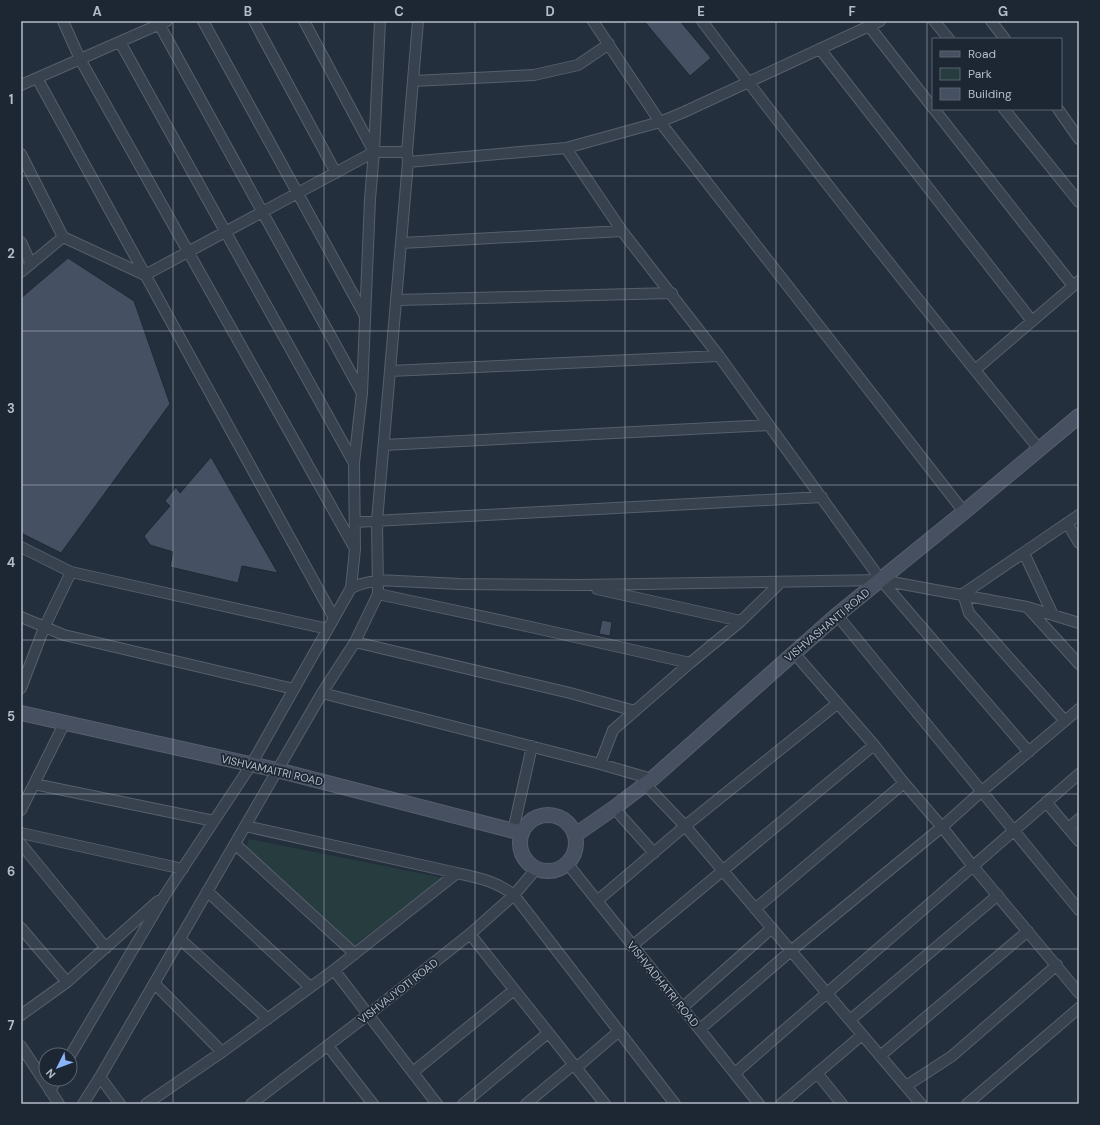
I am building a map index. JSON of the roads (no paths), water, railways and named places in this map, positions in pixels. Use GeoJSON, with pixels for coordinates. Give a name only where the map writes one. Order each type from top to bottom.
{"type":"FeatureCollection","features":[{"type":"Feature","properties":{"kind":"street"},"geometry":{"type":"LineString","coordinates":[[63,21],[80,59],[355,549]]}},
{"type":"Feature","properties":{"kind":"street"},"geometry":{"type":"LineString","coordinates":[[203,21],[364,314]]}},
{"type":"Feature","properties":{"kind":"street"},"geometry":{"type":"LineString","coordinates":[[254,21],[336,173]]}},
{"type":"Feature","properties":{"kind":"street"},"geometry":{"type":"LineString","coordinates":[[304,21],[374,152]]}},
{"type":"Feature","properties":{"kind":"street"},"geometry":{"type":"LineString","coordinates":[[75,1047],[165,895],[251,765],[351,588],[355,549],[354,463],[362,393],[364,314],[380,21]]}},
{"type":"Feature","properties":{"kind":"street"},"geometry":{"type":"LineString","coordinates":[[83,1104],[322,693],[355,642],[378,594],[377,520],[402,244],[418,21]]}},
{"type":"Feature","properties":{"kind":"street"},"geometry":{"type":"LineString","coordinates":[[593,21],[660,122],[964,512]]}},
{"type":"Feature","properties":{"kind":"street"},"geometry":{"type":"LineString","coordinates":[[702,21],[748,82],[975,370],[1039,448]]}},
{"type":"Feature","properties":{"kind":"street"},"geometry":{"type":"LineString","coordinates":[[146,275],[374,152],[408,157],[566,148],[660,122],[880,21]]}},
{"type":"Feature","properties":{"kind":"street"},"geometry":{"type":"LineString","coordinates":[[934,21],[948,38]]}},
{"type":"Feature","properties":{"kind":"street"},"geometry":{"type":"LineString","coordinates":[[991,21],[1004,38]]}},
{"type":"Feature","properties":{"kind":"street"},"geometry":{"type":"LineString","coordinates":[[21,85],[163,23],[262,212],[362,393]]}},
{"type":"Feature","properties":{"kind":"street"},"geometry":{"type":"LineString","coordinates":[[869,26],[932,107]]}},
{"type":"Feature","properties":{"kind":"street"},"geometry":{"type":"LineString","coordinates":[[120,42],[354,463]]}},
{"type":"Feature","properties":{"kind":"street"},"geometry":{"type":"LineString","coordinates":[[413,82],[534,75],[578,65],[608,44]]}},
{"type":"Feature","properties":{"kind":"street"},"geometry":{"type":"LineString","coordinates":[[820,49],[1032,321]]}},
{"type":"Feature","properties":{"kind":"street"},"geometry":{"type":"LineString","coordinates":[[37,78],[334,618]]}},
{"type":"Feature","properties":{"kind":"street"},"geometry":{"type":"LineString","coordinates":[[935,110],[1076,284],[975,370]]}},
{"type":"Feature","properties":{"kind":"street"},"geometry":{"type":"LineString","coordinates":[[1005,110],[1079,202]]}},
{"type":"Feature","properties":{"kind":"street"},"geometry":{"type":"LineString","coordinates":[[1059,110],[1079,139]]}},
{"type":"Feature","properties":{"kind":"street"},"geometry":{"type":"LineString","coordinates":[[566,148],[622,231],[672,293],[719,356],[881,580],[1029,752]]}},
{"type":"Feature","properties":{"kind":"street"},"geometry":{"type":"LineString","coordinates":[[21,154],[63,237],[146,275]]}},
{"type":"Feature","properties":{"kind":"street"},"geometry":{"type":"LineString","coordinates":[[402,244],[622,231]]}},
{"type":"Feature","properties":{"kind":"street"},"geometry":{"type":"LineString","coordinates":[[21,272],[63,237]]}},
{"type":"Feature","properties":{"kind":"street"},"geometry":{"type":"LineString","coordinates":[[21,242],[31,264]]}},
{"type":"Feature","properties":{"kind":"street"},"geometry":{"type":"LineString","coordinates":[[397,300],[672,293]]}},
{"type":"Feature","properties":{"kind":"street"},"geometry":{"type":"LineString","coordinates":[[390,371],[719,356]]}},
{"type":"Feature","properties":{"kind":"street","name":"VISHVASHANTI ROAD"},"geometry":{"type":"LineString","coordinates":[[574,835],[614,808],[649,781],[837,615],[1079,416]]}},
{"type":"Feature","properties":{"kind":"street"},"geometry":{"type":"LineString","coordinates":[[384,444],[769,425]]}},
{"type":"Feature","properties":{"kind":"street"},"geometry":{"type":"LineString","coordinates":[[355,522],[822,497]]}},
{"type":"Feature","properties":{"kind":"street"},"geometry":{"type":"LineString","coordinates":[[962,594],[1079,515]]}},
{"type":"Feature","properties":{"kind":"street"},"geometry":{"type":"LineString","coordinates":[[1067,523],[1079,543]]}},
{"type":"Feature","properties":{"kind":"street"},"geometry":{"type":"LineString","coordinates":[[21,548],[71,572],[328,629]]}},
{"type":"Feature","properties":{"kind":"street"},"geometry":{"type":"LineString","coordinates":[[1024,553],[1053,615]]}},
{"type":"Feature","properties":{"kind":"street"},"geometry":{"type":"LineString","coordinates":[[21,688],[44,628],[71,572]]}},
{"type":"Feature","properties":{"kind":"street"},"geometry":{"type":"LineString","coordinates":[[351,588],[378,580],[460,584],[580,585],[881,580],[1027,607],[1079,622]]}},
{"type":"Feature","properties":{"kind":"street"},"geometry":{"type":"LineString","coordinates":[[600,764],[613,730],[741,621],[780,582]]}},
{"type":"Feature","properties":{"kind":"street"},"geometry":{"type":"LineString","coordinates":[[580,585],[741,621]]}},
{"type":"Feature","properties":{"kind":"street"},"geometry":{"type":"LineString","coordinates":[[378,594],[690,663]]}},
{"type":"Feature","properties":{"kind":"street"},"geometry":{"type":"LineString","coordinates":[[962,594],[969,613],[1065,721]]}},
{"type":"Feature","properties":{"kind":"street"},"geometry":{"type":"LineString","coordinates":[[1027,607],[1079,664]]}},
{"type":"Feature","properties":{"kind":"street"},"geometry":{"type":"LineString","coordinates":[[837,615],[1079,910]]}},
{"type":"Feature","properties":{"kind":"street"},"geometry":{"type":"LineString","coordinates":[[21,617],[44,628],[64,635],[294,689]]}},
{"type":"Feature","properties":{"kind":"street"},"geometry":{"type":"LineString","coordinates":[[355,642],[635,711]]}},
{"type":"Feature","properties":{"kind":"street"},"geometry":{"type":"LineString","coordinates":[[794,653],[874,745],[904,784],[942,827],[1079,993]]}},
{"type":"Feature","properties":{"kind":"street"},"geometry":{"type":"LineString","coordinates":[[322,693],[600,764],[649,781],[685,826],[724,870],[755,909],[792,950],[826,993],[921,1104]]}},
{"type":"Feature","properties":{"kind":"street"},"geometry":{"type":"LineString","coordinates":[[597,901],[685,826],[838,703]]}},
{"type":"Feature","properties":{"kind":"street"},"geometry":{"type":"LineString","coordinates":[[700,1029],[792,950],[942,827],[1079,709]]}},
{"type":"Feature","properties":{"kind":"street","name":"VISHVAMAITRI ROAD"},"geometry":{"type":"LineString","coordinates":[[21,713],[277,770],[518,832]]}},
{"type":"Feature","properties":{"kind":"street"},"geometry":{"type":"LineString","coordinates":[[21,810],[65,722]]}},
{"type":"Feature","properties":{"kind":"street"},"geometry":{"type":"LineString","coordinates":[[632,946],[874,745]]}},
{"type":"Feature","properties":{"kind":"street"},"geometry":{"type":"LineString","coordinates":[[518,832],[528,822],[536,817],[545,815],[555,816],[570,826],[576,844],[574,853],[563,867],[555,871],[546,872],[536,869],[523,857],[518,832],[532,746]]}},
{"type":"Feature","properties":{"kind":"street"},"geometry":{"type":"LineString","coordinates":[[735,1073],[972,865],[1079,774]]}},
{"type":"Feature","properties":{"kind":"street"},"geometry":{"type":"LineString","coordinates":[[34,784],[214,821]]}},
{"type":"Feature","properties":{"kind":"street"},"geometry":{"type":"LineString","coordinates":[[755,909],[904,784]]}},
{"type":"Feature","properties":{"kind":"street"},"geometry":{"type":"LineString","coordinates":[[1046,802],[1079,841]]}},
{"type":"Feature","properties":{"kind":"street"},"geometry":{"type":"LineString","coordinates":[[614,808],[654,853]]}},
{"type":"Feature","properties":{"kind":"street"},"geometry":{"type":"LineString","coordinates":[[1069,828],[1079,819]]}},
{"type":"Feature","properties":{"kind":"street"},"geometry":{"type":"LineString","coordinates":[[245,826],[487,880],[502,886],[514,895],[618,1032],[675,1104]]}},
{"type":"Feature","properties":{"kind":"street"},"geometry":{"type":"LineString","coordinates":[[21,833],[182,869]]}},
{"type":"Feature","properties":{"kind":"street"},"geometry":{"type":"LineString","coordinates":[[21,844],[106,948]]}},
{"type":"Feature","properties":{"kind":"street"},"geometry":{"type":"LineString","coordinates":[[235,844],[355,954]]}},
{"type":"Feature","properties":{"kind":"street","name":"VISHVADHATRI ROAD"},"geometry":{"type":"LineString","coordinates":[[567,863],[759,1104]]}},
{"type":"Feature","properties":{"kind":"street","name":"VISHVAJYOTI ROAD"},"geometry":{"type":"LineString","coordinates":[[251,1104],[265,1100],[328,1046],[470,934],[514,895],[536,869]]}},
{"type":"Feature","properties":{"kind":"street"},"geometry":{"type":"LineString","coordinates":[[146,1104],[222,1052],[334,970],[457,873]]}},
{"type":"Feature","properties":{"kind":"street"},"geometry":{"type":"LineString","coordinates":[[208,891],[310,987]]}},
{"type":"Feature","properties":{"kind":"street"},"geometry":{"type":"LineString","coordinates":[[21,1014],[67,982],[165,895]]}},
{"type":"Feature","properties":{"kind":"street"},"geometry":{"type":"LineString","coordinates":[[850,1020],[998,895]]}},
{"type":"Feature","properties":{"kind":"street"},"geometry":{"type":"LineString","coordinates":[[21,928],[67,982]]}},
{"type":"Feature","properties":{"kind":"street"},"geometry":{"type":"LineString","coordinates":[[682,1008],[772,928]]}},
{"type":"Feature","properties":{"kind":"street"},"geometry":{"type":"LineString","coordinates":[[880,1056],[1028,931]]}},
{"type":"Feature","properties":{"kind":"street"},"geometry":{"type":"LineString","coordinates":[[470,934],[605,1104]]}},
{"type":"Feature","properties":{"kind":"street"},"geometry":{"type":"LineString","coordinates":[[180,938],[268,1019]]}},
{"type":"Feature","properties":{"kind":"street"},"geometry":{"type":"LineString","coordinates":[[906,1086],[952,1056],[1057,965]]}},
{"type":"Feature","properties":{"kind":"street"},"geometry":{"type":"LineString","coordinates":[[334,970],[437,1104]]}},
{"type":"Feature","properties":{"kind":"street"},"geometry":{"type":"LineString","coordinates":[[154,983],[222,1052]]}},
{"type":"Feature","properties":{"kind":"street"},"geometry":{"type":"LineString","coordinates":[[413,1072],[514,990]]}},
{"type":"Feature","properties":{"kind":"street"},"geometry":{"type":"LineString","coordinates":[[967,1104],[1079,1008]]}},
{"type":"Feature","properties":{"kind":"street"},"geometry":{"type":"LineString","coordinates":[[526,1104],[618,1032]]}},
{"type":"Feature","properties":{"kind":"street"},"geometry":{"type":"LineString","coordinates":[[464,1104],[548,1033]]}},
{"type":"Feature","properties":{"kind":"street"},"geometry":{"type":"LineString","coordinates":[[781,1104],[862,1035]]}},
{"type":"Feature","properties":{"kind":"street"},"geometry":{"type":"LineString","coordinates":[[21,1046],[59,1104]]}},
{"type":"Feature","properties":{"kind":"street"},"geometry":{"type":"LineString","coordinates":[[328,1046],[373,1104]]}},
{"type":"Feature","properties":{"kind":"street"},"geometry":{"type":"LineString","coordinates":[[817,1073],[842,1104]]}},
{"type":"Feature","properties":{"kind":"street"},"geometry":{"type":"LineString","coordinates":[[100,1077],[120,1104]]}},
{"type":"Feature","properties":{"kind":"street"},"geometry":{"type":"LineString","coordinates":[[50,1091],[52,1087]]}}]}
